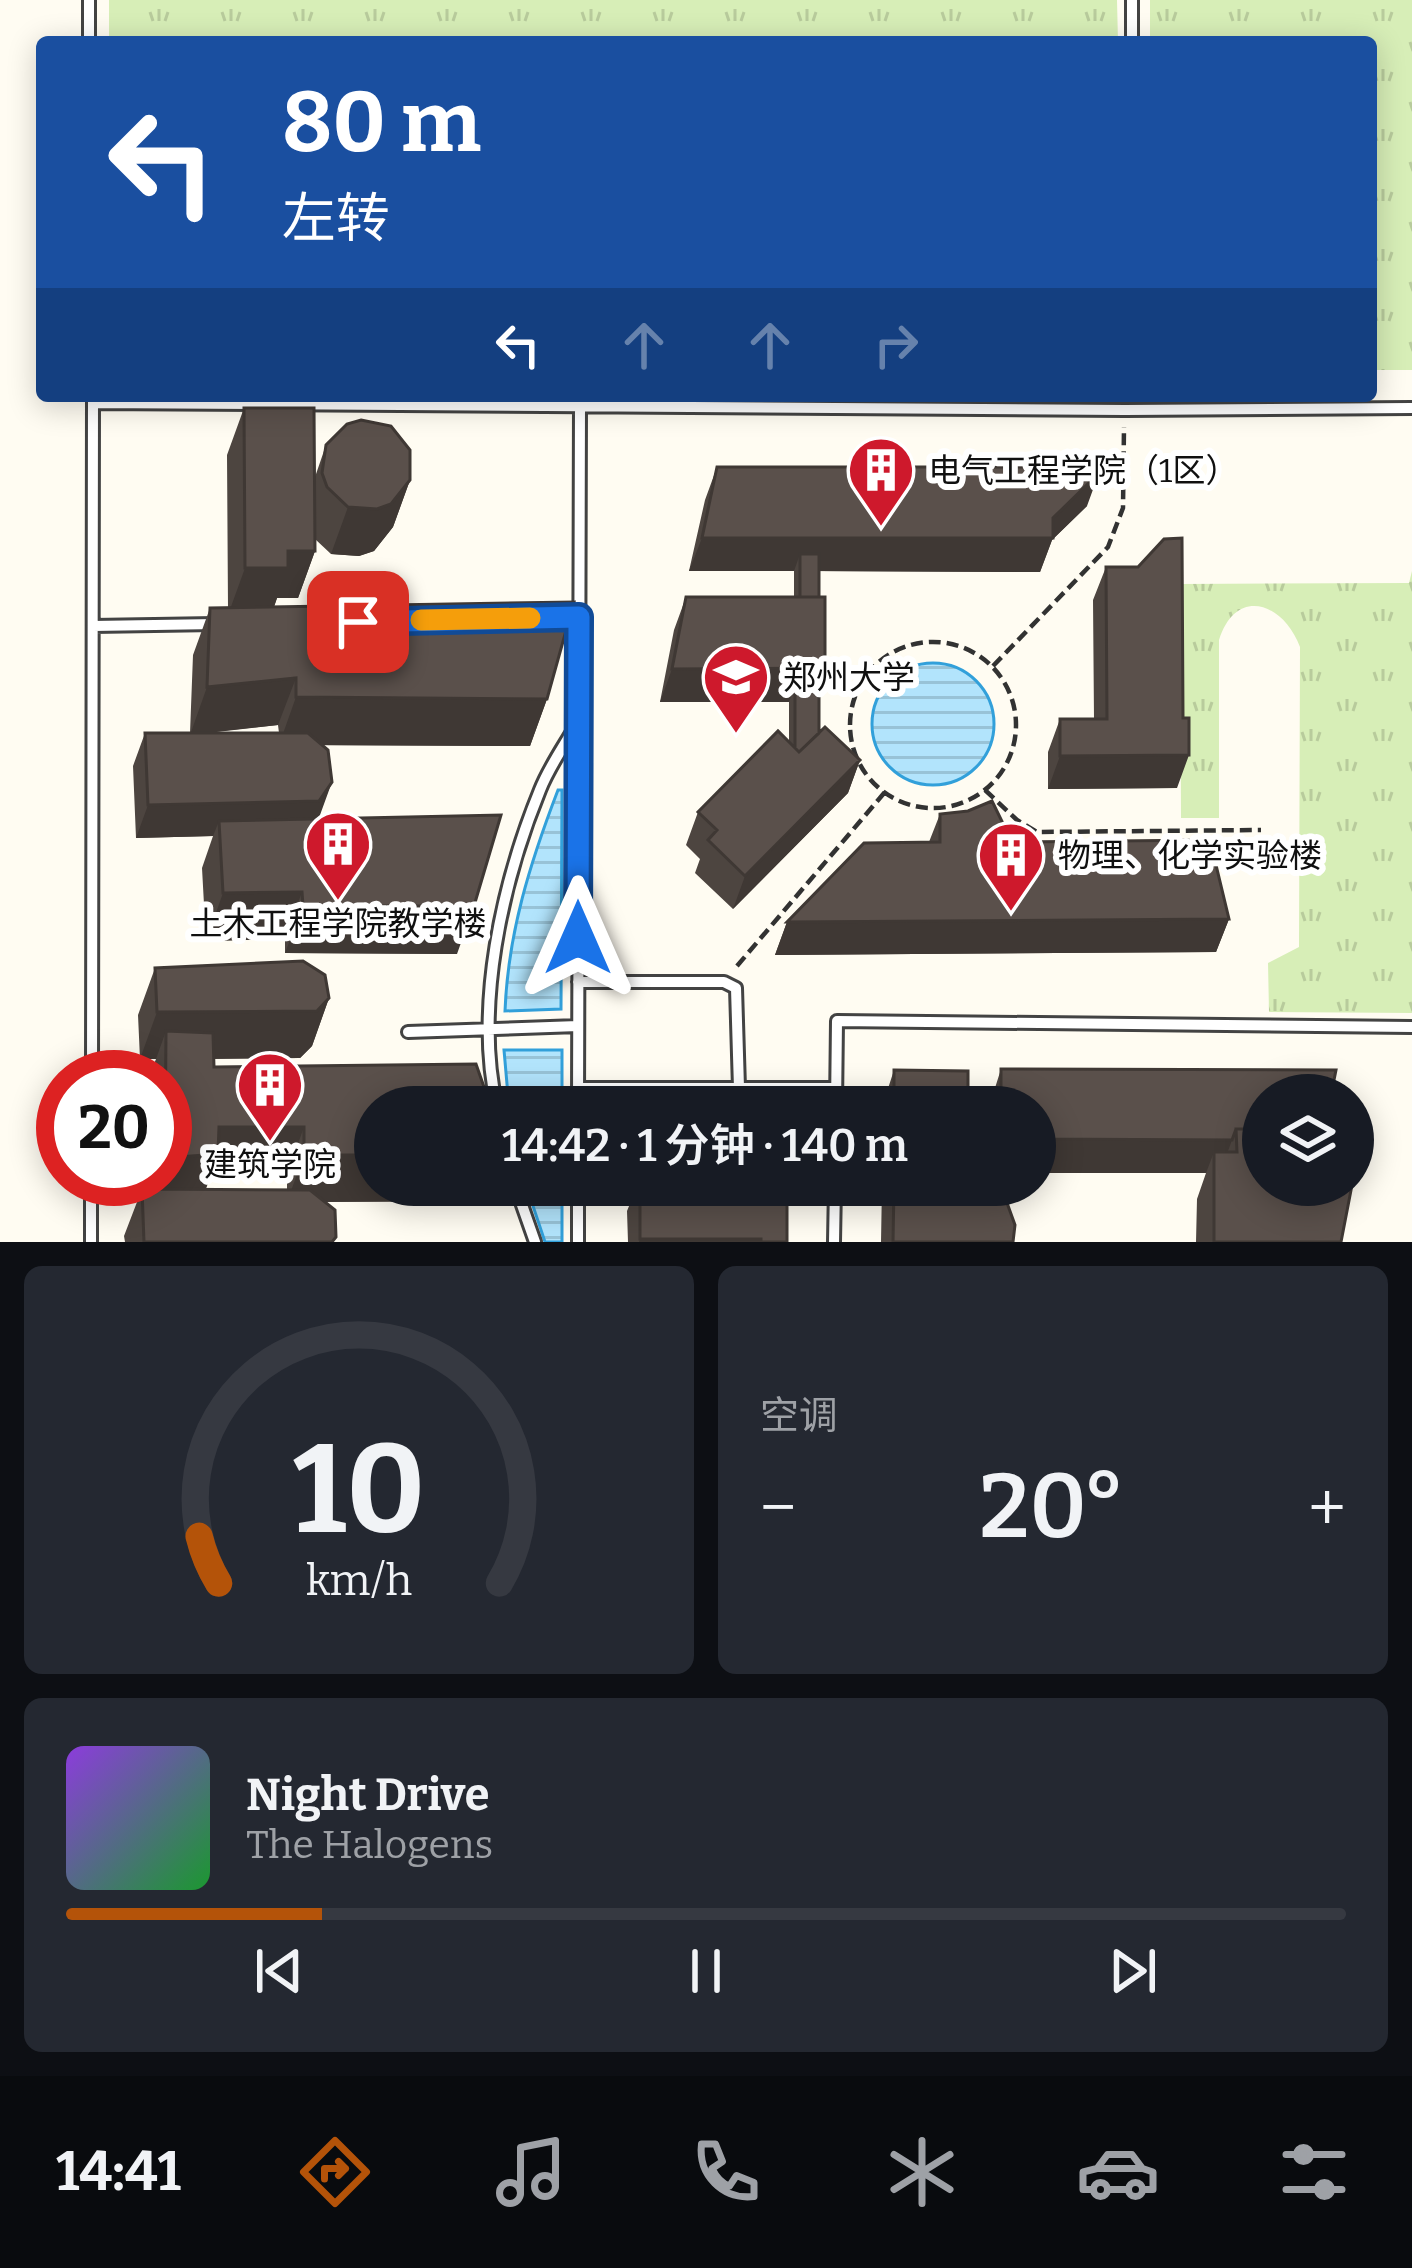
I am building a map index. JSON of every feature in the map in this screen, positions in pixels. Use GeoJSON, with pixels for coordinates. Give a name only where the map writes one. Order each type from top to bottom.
{"type":"FeatureCollection","features":[{"type":"Feature","properties":{"kind":"lane"},"geometry":{"type":"LineString","coordinates":[[89,0],[89,36]]}},
{"type":"Feature","properties":{"kind":"lane"},"geometry":{"type":"LineString","coordinates":[[1132,0],[1132,36]]}},
{"type":"Feature","properties":{"kind":"lane"},"geometry":{"type":"LineString","coordinates":[[92,1050],[93,402]]}},
{"type":"Feature","properties":{"kind":"lane"},"geometry":{"type":"LineString","coordinates":[[336,402],[1412,408]]}},
{"type":"Feature","properties":{"kind":"lane"},"geometry":{"type":"LineString","coordinates":[[578,1086],[580,405]]}},
{"type":"Feature","properties":{"kind":"lane"},"geometry":{"type":"LineString","coordinates":[[556,618],[579,617]]}},
{"type":"Feature","properties":{"kind":"lane"},"geometry":{"type":"LineString","coordinates":[[93,626],[232,624]]}},
{"type":"Feature","properties":{"kind":"lane"},"geometry":{"type":"LineString","coordinates":[[495,1086],[491,1029],[502,901],[541,786],[579,720]]}},
{"type":"Feature","properties":{"kind":"lane"},"geometry":{"type":"LineString","coordinates":[[578,982],[724,982],[736,988],[740,1086]]}},
{"type":"Feature","properties":{"kind":"lane"},"geometry":{"type":"LineString","coordinates":[[836,1086],[837,1021],[1412,1027]]}},
{"type":"Feature","properties":{"kind":"lane"},"geometry":{"type":"LineString","coordinates":[[408,1032],[578,1026]]}},
{"type":"Feature","properties":{"kind":"lane"},"geometry":{"type":"LineString","coordinates":[[91,1242],[92,1206]]}},
{"type":"Feature","properties":{"kind":"lane"},"geometry":{"type":"LineString","coordinates":[[522,1206],[535,1242]]}},
{"type":"Feature","properties":{"kind":"lane"},"geometry":{"type":"LineString","coordinates":[[578,1206],[578,1242]]}},
{"type":"Feature","properties":{"kind":"lane"},"geometry":{"type":"LineString","coordinates":[[834,1242],[835,1206]]}},
{"type":"Feature","properties":{"kind":"path"},"geometry":{"type":"LineString","coordinates":[[993,666],[1108,548],[1123,508],[1130,405]]}},
{"type":"Feature","properties":{"kind":"path"},"geometry":{"type":"LineString","coordinates":[[944,642],[979,654],[993,666],[1012,698],[1017,735],[1004,769],[969,800],[938,808],[907,804],[885,792],[859,762],[850,731],[855,696],[875,665],[907,646],[944,642]]}},
{"type":"Feature","properties":{"kind":"path"},"geometry":{"type":"LineString","coordinates":[[985,790],[1037,832],[1261,830]]}},
{"type":"Feature","properties":{"kind":"path"},"geometry":{"type":"LineString","coordinates":[[724,982],[885,792]]}},
{"type":"Feature","properties":{"kind":"green space"},"geometry":{"type":"Polygon","coordinates":[[[109,0],[1117,0],[1118,36],[109,36],[109,0]]]}},
{"type":"Feature","properties":{"kind":"green space"},"geometry":{"type":"Polygon","coordinates":[[[1150,0],[1412,0],[1412,370],[1377,370],[1377,36],[1150,36],[1150,0]]]}},
{"type":"Feature","properties":{"kind":"green space"},"geometry":{"type":"Polygon","coordinates":[[[1412,571],[1412,1013],[1269,1012],[1268,963],[1299,947],[1300,647],[1283,619],[1260,606],[1236,612],[1227,623],[1219,640],[1219,818],[1181,818],[1180,584],[1409,583],[1412,571]]]}},
{"type":"Feature","properties":{"kind":"water"},"geometry":{"type":"Polygon","coordinates":[[[933,663],[956,668],[976,681],[989,701],[994,724],[989,747],[976,767],[956,780],[933,785],[910,780],[890,767],[877,747],[872,724],[877,701],[890,681],[910,668],[933,663]]]}},
{"type":"Feature","properties":{"kind":"water"},"geometry":{"type":"Polygon","coordinates":[[[558,790],[562,790],[561,1009],[505,1011],[522,899],[558,790]]]}},
{"type":"Feature","properties":{"kind":"water"},"geometry":{"type":"Polygon","coordinates":[[[504,1050],[562,1050],[562,1086],[507,1086],[504,1050]]]}},
{"type":"Feature","properties":{"kind":"water"},"geometry":{"type":"Polygon","coordinates":[[[533,1206],[562,1206],[562,1242],[545,1242],[533,1206]]]}},
{"type":"Feature","properties":{"kind":"building"},"geometry":{"type":"Polygon","coordinates":[[[244,408],[314,408],[315,551],[288,551],[288,568],[245,568],[244,408]]]}},
{"type":"Feature","properties":{"kind":"building"},"geometry":{"type":"Polygon","coordinates":[[[361,420],[391,426],[410,450],[410,480],[391,504],[377,509],[348,507],[327,487],[322,473],[326,445],[347,424],[361,420]]]}},
{"type":"Feature","properties":{"kind":"building"},"geometry":{"type":"Polygon","coordinates":[[[717,467],[1054,467],[1054,473],[1099,473],[1053,518],[1053,538],[702,538],[717,467]]]}},
{"type":"Feature","properties":{"kind":"building"},"geometry":{"type":"Polygon","coordinates":[[[1182,538],[1183,718],[1189,718],[1189,755],[1060,756],[1060,719],[1107,719],[1106,567],[1138,567],[1164,539],[1182,538]]]}},
{"type":"Feature","properties":{"kind":"building"},"geometry":{"type":"Polygon","coordinates":[[[800,554],[819,554],[819,597],[800,597],[800,554]]]}},
{"type":"Feature","properties":{"kind":"building"},"geometry":{"type":"Polygon","coordinates":[[[686,597],[825,597],[825,668],[672,669],[686,597]]]}},
{"type":"Feature","properties":{"kind":"building"},"geometry":{"type":"Polygon","coordinates":[[[574,602],[547,699],[296,697],[296,678],[207,687],[210,608],[574,602]]]}},
{"type":"Feature","properties":{"kind":"building"},"geometry":{"type":"Polygon","coordinates":[[[819,684],[819,733],[799,752],[795,748],[795,685],[819,684]]]}},
{"type":"Feature","properties":{"kind":"building"},"geometry":{"type":"Polygon","coordinates":[[[825,727],[860,760],[745,876],[708,840],[717,830],[698,812],[778,731],[799,752],[825,727]]]}},
{"type":"Feature","properties":{"kind":"building"},"geometry":{"type":"Polygon","coordinates":[[[145,733],[308,733],[328,750],[332,782],[319,801],[148,805],[145,733]]]}},
{"type":"Feature","properties":{"kind":"building"},"geometry":{"type":"Polygon","coordinates":[[[992,801],[1012,842],[1210,840],[1229,919],[787,922],[864,843],[940,842],[940,814],[968,811],[992,801]]]}},
{"type":"Feature","properties":{"kind":"building"},"geometry":{"type":"Polygon","coordinates":[[[501,815],[474,906],[303,906],[302,892],[223,893],[219,821],[501,815]]]}},
{"type":"Feature","properties":{"kind":"building"},"geometry":{"type":"Polygon","coordinates":[[[303,961],[325,975],[329,998],[317,1011],[157,1012],[155,968],[303,961]]]}},
{"type":"Feature","properties":{"kind":"building"},"geometry":{"type":"Polygon","coordinates":[[[166,1031],[213,1033],[214,1067],[476,1064],[484,1086],[354,1086],[354,1155],[304,1155],[304,1127],[219,1127],[218,1154],[192,1156],[192,1050],[166,1050],[166,1031]]]}},
{"type":"Feature","properties":{"kind":"building"},"geometry":{"type":"Polygon","coordinates":[[[1001,1069],[1336,1070],[1335,1074],[1242,1074],[1242,1129],[1236,1129],[1232,1140],[1056,1139],[1056,1086],[1001,1086],[1001,1069]]]}},
{"type":"Feature","properties":{"kind":"building"},"geometry":{"type":"Polygon","coordinates":[[[894,1070],[968,1071],[968,1086],[894,1086],[894,1070]]]}},
{"type":"Feature","properties":{"kind":"building"},"geometry":{"type":"Polygon","coordinates":[[[1236,1129],[1242,1129],[1242,1206],[1348,1206],[1341,1242],[1214,1242],[1214,1152],[1237,1152],[1236,1129]]]}},
{"type":"Feature","properties":{"kind":"building"},"geometry":{"type":"Polygon","coordinates":[[[192,1189],[310,1190],[335,1210],[332,1242],[144,1242],[143,1206],[192,1206],[192,1189]]]}},
{"type":"Feature","properties":{"kind":"building"},"geometry":{"type":"Polygon","coordinates":[[[640,1206],[787,1206],[787,1242],[640,1239],[640,1206]]]}},
{"type":"Feature","properties":{"kind":"building"},"geometry":{"type":"Polygon","coordinates":[[[894,1206],[1008,1206],[1015,1225],[1013,1242],[893,1242],[894,1206]]]}},
{"type":"Feature","properties":{"kind":"slow traffic"},"geometry":{"type":"LineString","coordinates":[[421,620],[530,618]]}},
{"type":"Feature","properties":{"kind":"place","name":"电气工程学院（1区）"},"geometry":{"type":"Point","coordinates":[881,529]}},
{"type":"Feature","properties":{"kind":"place","name":"郑州大学"},"geometry":{"type":"Point","coordinates":[736,736]}},
{"type":"Feature","properties":{"kind":"place","name":"土木工程学院教学楼"},"geometry":{"type":"Point","coordinates":[338,903]}},
{"type":"Feature","properties":{"kind":"place","name":"物理、化学实验楼"},"geometry":{"type":"Point","coordinates":[1011,914]}},
{"type":"Feature","properties":{"kind":"place","name":"建筑学院"},"geometry":{"type":"Point","coordinates":[270,1144]}},
{"type":"Feature","properties":{"kind":"route"},"geometry":{"type":"LineString","coordinates":[[358,622],[579,617],[578,938]]}}]}
